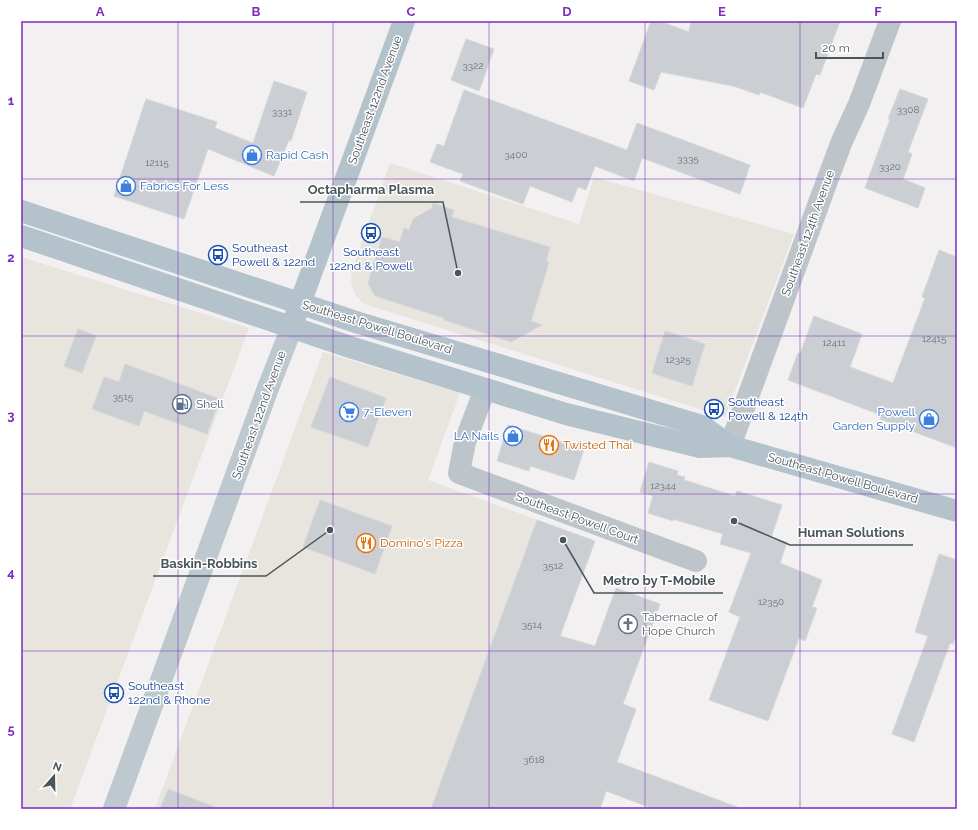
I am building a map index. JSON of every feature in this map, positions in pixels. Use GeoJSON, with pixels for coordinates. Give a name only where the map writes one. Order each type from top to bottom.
{"type":"FeatureCollection","features":[{"type":"Feature","properties":{"kind":"main road","name":"Southeast 122nd Avenue"},"geometry":{"type":"LineString","coordinates":[[114,809],[404,21]]}},
{"type":"Feature","properties":{"kind":"main road","name":"Southeast Powell Boulevard"},"geometry":{"type":"LineString","coordinates":[[21,211],[359,323],[702,426],[730,446]]}},
{"type":"Feature","properties":{"kind":"main road","name":"Southeast Powell Boulevard"},"geometry":{"type":"LineString","coordinates":[[21,236],[350,347],[566,414],[700,447],[730,446],[957,511]]}},
{"type":"Feature","properties":{"kind":"street","name":"Southeast 124th Avenue"},"geometry":{"type":"LineString","coordinates":[[730,446],[829,175],[842,141],[859,104],[890,21]]}},
{"type":"Feature","properties":{"kind":"street","name":"Southeast Powell Court"},"geometry":{"type":"LineString","coordinates":[[485,389],[465,442],[459,473],[696,561]]}},
{"type":"Feature","properties":{"kind":"shaded area"},"geometry":{"type":"Polygon","coordinates":[[[390,163],[579,224],[594,177],[794,234],[725,417],[364,304],[356,296],[351,282],[352,270],[390,163]]]}},
{"type":"Feature","properties":{"kind":"shaded area"},"geometry":{"type":"Polygon","coordinates":[[[21,257],[249,328],[70,809],[21,809],[21,257]]]}},
{"type":"Feature","properties":{"kind":"shaded area"},"geometry":{"type":"Polygon","coordinates":[[[323,352],[460,393],[428,480],[595,541],[546,676],[636,709],[600,809],[155,809],[323,352]]]}},
{"type":"Feature","properties":{"kind":"building"},"geometry":{"type":"Polygon","coordinates":[[[651,21],[659,21],[689,32],[691,21],[840,21],[820,75],[816,74],[803,108],[760,92],[759,95],[733,86],[661,72],[654,90],[629,81],[651,21]]]}},
{"type":"Feature","properties":{"kind":"building"},"geometry":{"type":"Polygon","coordinates":[[[466,39],[494,49],[479,91],[451,80],[466,39]]]}},
{"type":"Feature","properties":{"kind":"building"},"geometry":{"type":"Polygon","coordinates":[[[274,81],[307,92],[291,141],[289,140],[274,176],[208,149],[184,219],[114,196],[146,99],[217,122],[215,128],[253,143],[274,81]]]}},
{"type":"Feature","properties":{"kind":"building"},"geometry":{"type":"Polygon","coordinates":[[[900,89],[928,99],[908,152],[912,154],[903,179],[925,188],[918,208],[865,188],[890,119],[888,119],[900,89]]]}},
{"type":"Feature","properties":{"kind":"building"},"geometry":{"type":"Polygon","coordinates":[[[464,90],[627,150],[637,123],[750,165],[740,194],[642,158],[634,181],[595,166],[586,190],[578,187],[572,202],[530,186],[523,204],[460,181],[463,174],[430,162],[437,144],[444,146],[464,90]]]}},
{"type":"Feature","properties":{"kind":"building"},"geometry":{"type":"Polygon","coordinates":[[[433,203],[454,210],[452,217],[550,247],[546,261],[549,262],[531,321],[542,325],[511,342],[444,320],[444,318],[375,296],[368,283],[382,237],[400,242],[404,228],[409,230],[413,219],[432,208],[433,203]]]}},
{"type":"Feature","properties":{"kind":"building"},"geometry":{"type":"Polygon","coordinates":[[[939,250],[957,257],[957,448],[880,419],[881,415],[788,380],[798,353],[800,354],[814,316],[862,334],[850,367],[893,383],[925,298],[922,297],[939,250]]]}},
{"type":"Feature","properties":{"kind":"building"},"geometry":{"type":"Polygon","coordinates":[[[78,329],[96,336],[82,373],[64,366],[78,329]]]}},
{"type":"Feature","properties":{"kind":"building"},"geometry":{"type":"Polygon","coordinates":[[[665,331],[705,344],[692,386],[652,373],[665,331]]]}},
{"type":"Feature","properties":{"kind":"building"},"geometry":{"type":"Polygon","coordinates":[[[125,364],[220,399],[207,434],[144,411],[139,426],[92,409],[104,377],[119,382],[125,364]]]}},
{"type":"Feature","properties":{"kind":"building","name":"7-Eleven"},"geometry":{"type":"Polygon","coordinates":[[[330,377],[386,398],[368,447],[311,427],[330,377]]]}},
{"type":"Feature","properties":{"kind":"building"},"geometry":{"type":"Polygon","coordinates":[[[508,425],[584,449],[574,480],[530,466],[529,471],[497,461],[508,425]]]}},
{"type":"Feature","properties":{"kind":"building"},"geometry":{"type":"Polygon","coordinates":[[[649,462],[678,471],[677,475],[685,477],[684,480],[735,496],[737,491],[782,505],[771,538],[787,542],[780,563],[822,580],[812,607],[817,608],[805,641],[799,638],[768,721],[709,700],[740,617],[729,612],[751,553],[720,544],[723,534],[648,513],[653,496],[640,492],[649,462]]]}},
{"type":"Feature","properties":{"kind":"building"},"geometry":{"type":"Polygon","coordinates":[[[320,500],[392,526],[375,574],[303,547],[320,500]]]}},
{"type":"Feature","properties":{"kind":"building"},"geometry":{"type":"Polygon","coordinates":[[[537,520],[595,541],[560,636],[595,646],[616,588],[660,604],[623,704],[636,709],[617,762],[737,807],[737,809],[654,809],[606,791],[600,809],[431,809],[537,520]]]}},
{"type":"Feature","properties":{"kind":"building"},"geometry":{"type":"Polygon","coordinates":[[[939,554],[957,560],[957,633],[953,644],[950,643],[914,742],[892,734],[928,636],[915,632],[939,554]]]}},
{"type":"Feature","properties":{"kind":"building"},"geometry":{"type":"Polygon","coordinates":[[[168,789],[215,807],[215,809],[160,809],[168,789]]]}},
{"type":"Feature","properties":{"kind":"place","name":"Rapid Cash"},"geometry":{"type":"Point","coordinates":[252,155]}},
{"type":"Feature","properties":{"kind":"place","name":"Fabrics For Less"},"geometry":{"type":"Point","coordinates":[126,186]}},
{"type":"Feature","properties":{"kind":"place","name":"Southeast 122nd & Powell"},"geometry":{"type":"Point","coordinates":[371,233]}},
{"type":"Feature","properties":{"kind":"place","name":"Southeast Powell & 122nd"},"geometry":{"type":"Point","coordinates":[218,255]}},
{"type":"Feature","properties":{"kind":"place","name":"Octapharma Plasma"},"geometry":{"type":"Point","coordinates":[458,273]}},
{"type":"Feature","properties":{"kind":"place","name":"Shell"},"geometry":{"type":"Point","coordinates":[182,404]}},
{"type":"Feature","properties":{"kind":"place","name":"Southeast Powell & 124th"},"geometry":{"type":"Point","coordinates":[714,409]}},
{"type":"Feature","properties":{"kind":"place","name":"7-Eleven"},"geometry":{"type":"Point","coordinates":[349,412]}},
{"type":"Feature","properties":{"kind":"place","name":"Powell Garden Supply"},"geometry":{"type":"Point","coordinates":[929,419]}},
{"type":"Feature","properties":{"kind":"place","name":"LA Nails"},"geometry":{"type":"Point","coordinates":[513,436]}},
{"type":"Feature","properties":{"kind":"place","name":"Twisted Thai"},"geometry":{"type":"Point","coordinates":[549,445]}},
{"type":"Feature","properties":{"kind":"place","name":"Human Solutions"},"geometry":{"type":"Point","coordinates":[734,521]}},
{"type":"Feature","properties":{"kind":"place","name":"Baskin-Robbins"},"geometry":{"type":"Point","coordinates":[330,530]}},
{"type":"Feature","properties":{"kind":"place","name":"Metro by T-Mobile"},"geometry":{"type":"Point","coordinates":[563,540]}},
{"type":"Feature","properties":{"kind":"place","name":"Domino's Pizza"},"geometry":{"type":"Point","coordinates":[366,543]}},
{"type":"Feature","properties":{"kind":"place","name":"Tabernacle of Hope Church"},"geometry":{"type":"Point","coordinates":[628,624]}},
{"type":"Feature","properties":{"kind":"place","name":"Southeast 122nd & Rhone"},"geometry":{"type":"Point","coordinates":[114,693]}}]}
